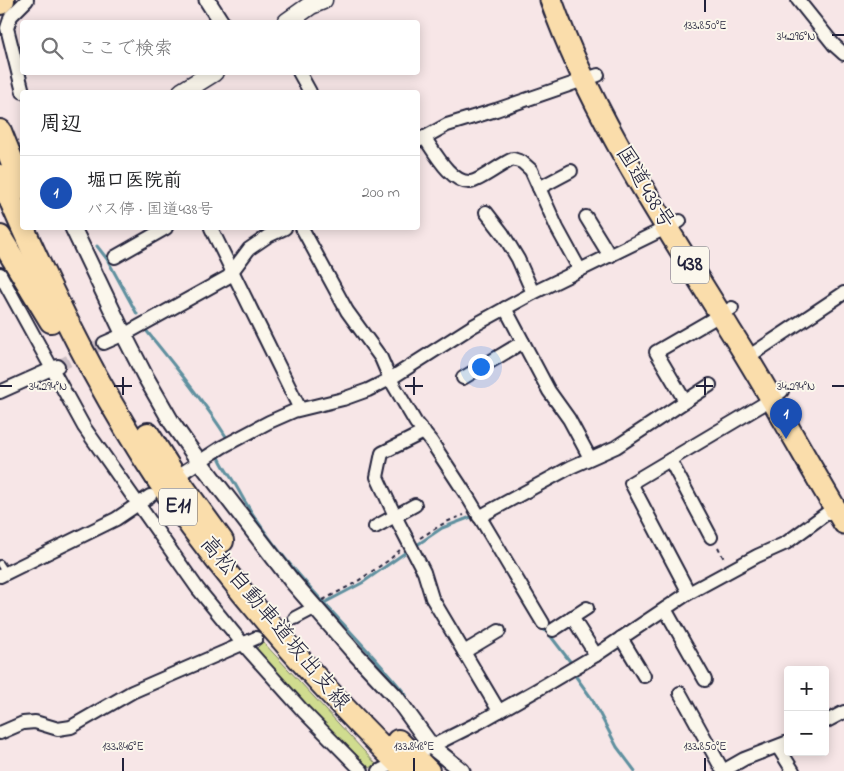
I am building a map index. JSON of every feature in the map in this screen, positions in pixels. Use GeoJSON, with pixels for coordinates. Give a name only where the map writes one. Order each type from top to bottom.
{"type":"FeatureCollection","features":[{"type":"Feature","properties":{"kind":"highway"},"geometry":{"type":"LineString","coordinates":[[0,3],[3,0]]}},
{"type":"Feature","properties":{"kind":"highway","name":"国道438号"},"geometry":{"type":"LineString","coordinates":[[551,0],[560,25],[638,152],[673,224],[753,354],[842,508]]}},
{"type":"Feature","properties":{"kind":"highway","name":"国道438号"},"geometry":{"type":"LineString","coordinates":[[567,0],[591,77]]}},
{"type":"Feature","properties":{"kind":"highway","name":"高松自動車道坂出支線"},"geometry":{"type":"LineString","coordinates":[[0,131],[12,185],[20,207]]}},
{"type":"Feature","properties":{"kind":"highway","name":"高松自動車道坂出支線"},"geometry":{"type":"LineString","coordinates":[[28,230],[46,280],[154,488],[390,770]]}},
{"type":"Feature","properties":{"kind":"highway","name":"高松自動車道坂出支線"},"geometry":{"type":"LineString","coordinates":[[40,230],[85,324],[114,377],[172,472],[229,552],[273,607],[319,659],[427,756]]}},
{"type":"Feature","properties":{"kind":"highway"},"geometry":{"type":"LineString","coordinates":[[0,237],[154,488]]}},
{"type":"Feature","properties":{"kind":"main road"},"geometry":{"type":"LineString","coordinates":[[290,20],[311,5],[322,0]]}},
{"type":"Feature","properties":{"kind":"main road"},"geometry":{"type":"LineString","coordinates":[[185,90],[209,75]]}},
{"type":"Feature","properties":{"kind":"street"},"geometry":{"type":"LineString","coordinates":[[22,90],[7,28],[11,16],[27,0]]}},
{"type":"Feature","properties":{"kind":"street"},"geometry":{"type":"LineString","coordinates":[[207,0],[220,20]]}},
{"type":"Feature","properties":{"kind":"street"},"geometry":{"type":"LineString","coordinates":[[798,0],[834,45],[844,54]]}},
{"type":"Feature","properties":{"kind":"street"},"geometry":{"type":"LineString","coordinates":[[300,75],[309,90]]}},
{"type":"Feature","properties":{"kind":"street"},"geometry":{"type":"LineString","coordinates":[[580,270],[557,228],[531,170],[522,162],[513,159],[502,163],[471,182],[460,181],[452,176],[421,139],[446,125],[591,77]]}},
{"type":"Feature","properties":{"kind":"street"},"geometry":{"type":"LineString","coordinates":[[539,188],[571,171]]}},
{"type":"Feature","properties":{"kind":"street"},"geometry":{"type":"LineString","coordinates":[[486,212],[503,234],[518,259],[533,293]]}},
{"type":"Feature","properties":{"kind":"street"},"geometry":{"type":"LineString","coordinates":[[586,217],[610,256]]}},
{"type":"Feature","properties":{"kind":"street"},"geometry":{"type":"LineString","coordinates":[[185,471],[200,460],[269,422],[300,409],[343,399],[368,390],[390,379],[505,308],[673,224]]}},
{"type":"Feature","properties":{"kind":"street"},"geometry":{"type":"LineString","coordinates":[[74,230],[124,335],[172,423],[269,552],[319,604],[395,696],[427,756],[462,771]]}},
{"type":"Feature","properties":{"kind":"street"},"geometry":{"type":"LineString","coordinates":[[115,257],[135,239],[160,230]]}},
{"type":"Feature","properties":{"kind":"street"},"geometry":{"type":"LineString","coordinates":[[212,230],[300,409]]}},
{"type":"Feature","properties":{"kind":"street"},"geometry":{"type":"LineString","coordinates":[[104,343],[124,335],[228,277],[249,249],[281,230]]}},
{"type":"Feature","properties":{"kind":"street"},"geometry":{"type":"LineString","coordinates":[[303,230],[347,311],[381,358],[390,379],[416,423],[431,441],[548,626],[572,617],[587,608]]}},
{"type":"Feature","properties":{"kind":"street"},"geometry":{"type":"LineString","coordinates":[[0,274],[55,367],[84,427],[198,590],[304,712],[362,771]]}},
{"type":"Feature","properties":{"kind":"street"},"geometry":{"type":"LineString","coordinates":[[753,354],[844,292]]}},
{"type":"Feature","properties":{"kind":"street"},"geometry":{"type":"LineString","coordinates":[[505,308],[549,390],[569,419],[590,458]]}},
{"type":"Feature","properties":{"kind":"street"},"geometry":{"type":"LineString","coordinates":[[685,401],[656,352],[727,311]]}},
{"type":"Feature","properties":{"kind":"street"},"geometry":{"type":"LineString","coordinates":[[463,378],[523,342]]}},
{"type":"Feature","properties":{"kind":"street"},"geometry":{"type":"LineString","coordinates":[[0,392],[55,367]]}},
{"type":"Feature","properties":{"kind":"street"},"geometry":{"type":"LineString","coordinates":[[478,514],[571,467],[616,447],[710,385]]}},
{"type":"Feature","properties":{"kind":"street"},"geometry":{"type":"LineString","coordinates":[[689,593],[630,483],[776,395]]}},
{"type":"Feature","properties":{"kind":"street"},"geometry":{"type":"LineString","coordinates":[[424,432],[382,454],[377,477],[424,572],[432,598],[499,711]]}},
{"type":"Feature","properties":{"kind":"street"},"geometry":{"type":"LineString","coordinates":[[670,460],[711,537]]}},
{"type":"Feature","properties":{"kind":"street"},"geometry":{"type":"LineString","coordinates":[[2,571],[116,519],[139,504],[154,488]]}},
{"type":"Feature","properties":{"kind":"street"},"geometry":{"type":"LineString","coordinates":[[375,527],[415,505]]}},
{"type":"Feature","properties":{"kind":"street"},"geometry":{"type":"LineString","coordinates":[[427,756],[499,711],[596,655],[689,593],[730,570],[786,543],[842,508]]}},
{"type":"Feature","properties":{"kind":"street"},"geometry":{"type":"LineString","coordinates":[[295,618],[319,604]]}},
{"type":"Feature","properties":{"kind":"street"},"geometry":{"type":"LineString","coordinates":[[665,609],[705,680]]}},
{"type":"Feature","properties":{"kind":"street"},"geometry":{"type":"LineString","coordinates":[[572,617],[596,655]]}},
{"type":"Feature","properties":{"kind":"street"},"geometry":{"type":"LineString","coordinates":[[464,652],[499,631]]}},
{"type":"Feature","properties":{"kind":"street"},"geometry":{"type":"LineString","coordinates":[[0,733],[23,723],[35,722],[58,729],[70,727],[132,692],[256,638]]}},
{"type":"Feature","properties":{"kind":"street"},"geometry":{"type":"LineString","coordinates":[[621,638],[644,676]]}},
{"type":"Feature","properties":{"kind":"street"},"geometry":{"type":"LineString","coordinates":[[680,693],[723,771],[783,744],[793,771]]}},
{"type":"Feature","properties":{"kind":"street"},"geometry":{"type":"LineString","coordinates":[[829,720],[844,712]]}},
{"type":"Feature","properties":{"kind":"path"},"geometry":{"type":"LineString","coordinates":[[319,604],[411,547],[446,522],[478,514]]}},
{"type":"Feature","properties":{"kind":"path"},"geometry":{"type":"LineString","coordinates":[[711,537],[714,539],[730,570]]}},
{"type":"Feature","properties":{"kind":"green space"},"geometry":{"type":"Polygon","coordinates":[[[263,642],[376,764],[367,768],[255,654],[256,649],[263,642]]]}},
{"type":"Feature","properties":{"kind":"waterway"},"geometry":{"type":"LineString","coordinates":[[25,75],[27,85]]}},
{"type":"Feature","properties":{"kind":"waterway"},"geometry":{"type":"LineString","coordinates":[[97,246],[107,259],[137,314]]}},
{"type":"Feature","properties":{"kind":"waterway"},"geometry":{"type":"LineString","coordinates":[[145,329],[198,396],[226,439]]}},
{"type":"Feature","properties":{"kind":"waterway"},"geometry":{"type":"LineString","coordinates":[[218,454],[252,513],[271,541],[406,695]]}},
{"type":"Feature","properties":{"kind":"waterway"},"geometry":{"type":"LineString","coordinates":[[414,547],[442,528],[471,517],[476,521]]}},
{"type":"Feature","properties":{"kind":"waterway"},"geometry":{"type":"LineString","coordinates":[[324,603],[362,583],[409,550]]}},
{"type":"Feature","properties":{"kind":"waterway"},"geometry":{"type":"LineString","coordinates":[[541,627],[549,634],[572,664]]}},
{"type":"Feature","properties":{"kind":"waterway"},"geometry":{"type":"LineString","coordinates":[[574,674],[592,699],[617,747],[635,771]]}},
{"type":"Feature","properties":{"kind":"tunnel"},"geometry":{"type":"LineString","coordinates":[[58,366],[104,343]]}},
{"type":"Feature","properties":{"kind":"tunnel"},"geometry":{"type":"LineString","coordinates":[[256,638],[295,618]]}},
{"type":"Feature","properties":{"kind":"place","name":"堀口医院前"},"geometry":{"type":"Point","coordinates":[786,439]}}]}
